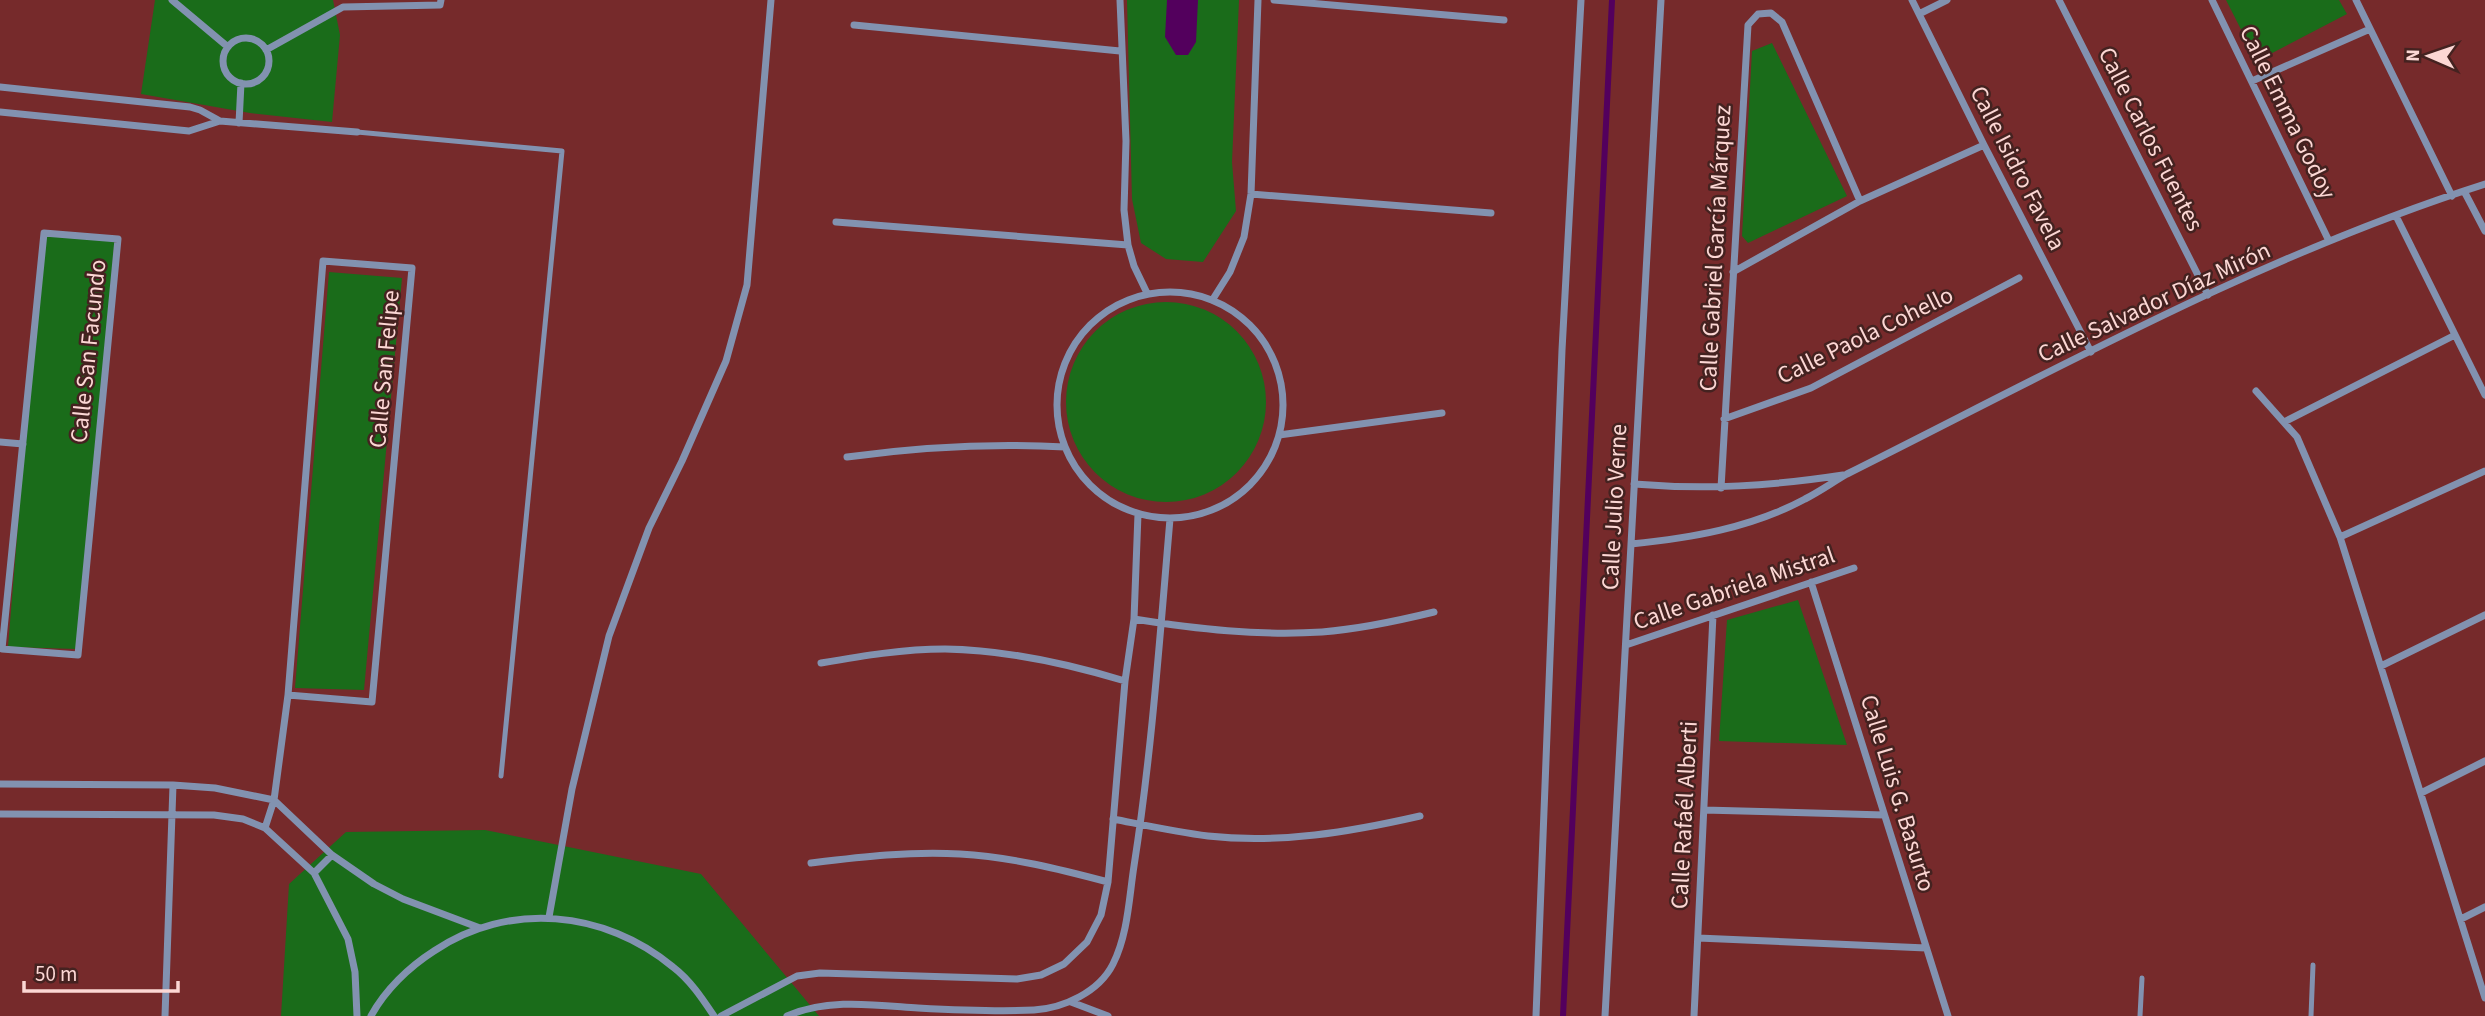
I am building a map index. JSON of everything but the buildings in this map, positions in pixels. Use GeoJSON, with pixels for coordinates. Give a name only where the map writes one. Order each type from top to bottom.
{"type":"FeatureCollection","features":[{"type":"Feature","properties":{"kind":"street"},"geometry":{"type":"LineString","coordinates":[[172,0],[228,47]]}},
{"type":"Feature","properties":{"kind":"street"},"geometry":{"type":"LineString","coordinates":[[266,50],[343,4],[440,5],[440,0]]}},
{"type":"Feature","properties":{"kind":"street"},"geometry":{"type":"LineString","coordinates":[[549,917],[572,789],[609,636],[649,528],[726,361],[747,285],[771,0]]}},
{"type":"Feature","properties":{"kind":"street"},"geometry":{"type":"LineString","coordinates":[[1120,0],[1120,51],[1126,141],[1124,210],[1128,245],[1134,266],[1147,293]]}},
{"type":"Feature","properties":{"kind":"street"},"geometry":{"type":"LineString","coordinates":[[1213,299],[1230,272],[1244,237],[1251,194],[1258,0]]}},
{"type":"Feature","properties":{"kind":"street"},"geometry":{"type":"LineString","coordinates":[[1274,0],[1504,20]]}},
{"type":"Feature","properties":{"kind":"street"},"geometry":{"type":"LineString","coordinates":[[1536,1016],[1562,364],[1581,0]]}},
{"type":"Feature","properties":{"kind":"street","name":"Calle Julio Verne"},"geometry":{"type":"LineString","coordinates":[[1605,1016],[1661,0]]}},
{"type":"Feature","properties":{"kind":"street","name":"Calle Isidro Favela"},"geometry":{"type":"LineString","coordinates":[[1912,0],[2091,352]]}},
{"type":"Feature","properties":{"kind":"street"},"geometry":{"type":"LineString","coordinates":[[1919,14],[1947,0]]}},
{"type":"Feature","properties":{"kind":"street","name":"Calle Carlos Fuentes"},"geometry":{"type":"LineString","coordinates":[[2059,0],[2208,295]]}},
{"type":"Feature","properties":{"kind":"street","name":"Calle Emma Godoy"},"geometry":{"type":"LineString","coordinates":[[2212,0],[2329,241]]}},
{"type":"Feature","properties":{"kind":"street"},"geometry":{"type":"LineString","coordinates":[[2356,0],[2452,195]]}},
{"type":"Feature","properties":{"kind":"street","name":"Calle Gabriel García Márquez"},"geometry":{"type":"LineString","coordinates":[[1721,488],[1748,25],[1758,15],[1771,13],[1782,22],[1860,201]]}},
{"type":"Feature","properties":{"kind":"street"},"geometry":{"type":"LineString","coordinates":[[853,26],[1120,51]]}},
{"type":"Feature","properties":{"kind":"street"},"geometry":{"type":"LineString","coordinates":[[2252,81],[2370,29]]}},
{"type":"Feature","properties":{"kind":"street"},"geometry":{"type":"LineString","coordinates":[[244,38],[257,40],[266,50],[268,62],[264,75],[254,82],[241,83],[229,77],[223,59],[232,42],[244,38]]}},
{"type":"Feature","properties":{"kind":"street"},"geometry":{"type":"LineString","coordinates":[[239,122],[241,83]]}},
{"type":"Feature","properties":{"kind":"street"},"geometry":{"type":"LineString","coordinates":[[0,87],[190,107],[220,121]]}},
{"type":"Feature","properties":{"kind":"street"},"geometry":{"type":"LineString","coordinates":[[0,112],[188,131],[220,121],[357,132]]}},
{"type":"Feature","properties":{"kind":"street"},"geometry":{"type":"LineString","coordinates":[[1733,272],[1860,201],[1984,145]]}},
{"type":"Feature","properties":{"kind":"street","name":"Calle Salvador Díaz Mirón"},"geometry":{"type":"LineString","coordinates":[[1631,544],[1677,540],[1763,518],[1804,500],[1847,474],[2208,295],[2329,241],[2485,184]]}},
{"type":"Feature","properties":{"kind":"street"},"geometry":{"type":"LineString","coordinates":[[2464,191],[2485,231]]}},
{"type":"Feature","properties":{"kind":"street"},"geometry":{"type":"LineString","coordinates":[[1251,194],[1491,213]]}},
{"type":"Feature","properties":{"kind":"street"},"geometry":{"type":"LineString","coordinates":[[2396,216],[2485,395]]}},
{"type":"Feature","properties":{"kind":"street"},"geometry":{"type":"LineString","coordinates":[[836,222],[1128,245]]}},
{"type":"Feature","properties":{"kind":"street","name":"Calle San Facundo"},"geometry":{"type":"LineString","coordinates":[[44,233],[118,239],[78,655],[2,649],[23,444],[44,233]]}},
{"type":"Feature","properties":{"kind":"street","name":"Calle San Felipe"},"geometry":{"type":"LineString","coordinates":[[265,828],[274,800],[288,695],[323,261],[412,268],[372,702],[288,695]]}},
{"type":"Feature","properties":{"kind":"street","name":"Calle Paola Cohello"},"geometry":{"type":"LineString","coordinates":[[1724,419],[1811,388],[2019,278]]}},
{"type":"Feature","properties":{"kind":"street"},"geometry":{"type":"LineString","coordinates":[[1180,291],[1213,299],[1237,312],[1257,331],[1272,354],[1281,380],[1283,408],[1279,435],[1268,463],[1250,486],[1226,504],[1199,515],[1170,519],[1138,514],[1114,504],[1094,489],[1077,470],[1065,447],[1057,415],[1059,382],[1070,350],[1090,324],[1116,304],[1147,293],[1180,291]]}},
{"type":"Feature","properties":{"kind":"street"},"geometry":{"type":"LineString","coordinates":[[2284,422],[2455,335]]}},
{"type":"Feature","properties":{"kind":"street"},"geometry":{"type":"LineString","coordinates":[[2256,391],[2297,437],[2340,537],[2485,998]]}},
{"type":"Feature","properties":{"kind":"street"},"geometry":{"type":"LineString","coordinates":[[1279,435],[1442,413]]}},
{"type":"Feature","properties":{"kind":"street"},"geometry":{"type":"LineString","coordinates":[[0,442],[23,444]]}},
{"type":"Feature","properties":{"kind":"street"},"geometry":{"type":"LineString","coordinates":[[847,457],[956,445],[1065,447]]}},
{"type":"Feature","properties":{"kind":"street"},"geometry":{"type":"LineString","coordinates":[[2340,537],[2485,471]]}},
{"type":"Feature","properties":{"kind":"street","name":"Calle Salvador Díaz Mirón"},"geometry":{"type":"LineString","coordinates":[[1634,484],[1721,488],[1784,484],[1847,474]]}},
{"type":"Feature","properties":{"kind":"street"},"geometry":{"type":"LineString","coordinates":[[721,1016],[797,976],[820,973],[1017,979],[1041,975],[1064,964],[1087,942],[1101,915],[1108,882],[1125,681],[1134,619],[1138,514]]}},
{"type":"Feature","properties":{"kind":"street"},"geometry":{"type":"LineString","coordinates":[[787,1016],[846,1003],[922,1012],[1036,1010],[1071,1002],[1093,987],[1112,966],[1123,939],[1141,824],[1170,519]]}},
{"type":"Feature","properties":{"kind":"street","name":"Calle Gabriela Mistral"},"geometry":{"type":"LineString","coordinates":[[1626,645],[1854,568]]}},
{"type":"Feature","properties":{"kind":"street","name":"Calle Luis G. Basurto"},"geometry":{"type":"LineString","coordinates":[[1811,582],[1948,1016]]}},
{"type":"Feature","properties":{"kind":"street"},"geometry":{"type":"LineString","coordinates":[[1134,619],[1214,631],[1269,634],[1325,632],[1380,625],[1434,612]]}},
{"type":"Feature","properties":{"kind":"street","name":"Calle Rafaél Alberti"},"geometry":{"type":"LineString","coordinates":[[1694,1016],[1713,615]]}},
{"type":"Feature","properties":{"kind":"street"},"geometry":{"type":"LineString","coordinates":[[2381,666],[2485,615]]}},
{"type":"Feature","properties":{"kind":"street"},"geometry":{"type":"LineString","coordinates":[[821,663],[882,653],[968,650],[1066,663],[1125,681]]}},
{"type":"Feature","properties":{"kind":"street"},"geometry":{"type":"LineString","coordinates":[[2421,793],[2485,761]]}},
{"type":"Feature","properties":{"kind":"street"},"geometry":{"type":"LineString","coordinates":[[0,784],[173,785],[215,788],[274,800],[332,855],[374,884],[403,899],[480,928]]}},
{"type":"Feature","properties":{"kind":"street"},"geometry":{"type":"LineString","coordinates":[[165,1016],[173,785]]}},
{"type":"Feature","properties":{"kind":"street"},"geometry":{"type":"LineString","coordinates":[[1704,810],[1884,815]]}},
{"type":"Feature","properties":{"kind":"street"},"geometry":{"type":"LineString","coordinates":[[0,814],[214,815],[243,819],[265,828],[314,873],[348,939],[355,972],[357,1016]]}},
{"type":"Feature","properties":{"kind":"street"},"geometry":{"type":"LineString","coordinates":[[1113,819],[1209,836],[1280,839],[1350,832],[1420,816]]}},
{"type":"Feature","properties":{"kind":"street"},"geometry":{"type":"LineString","coordinates":[[811,863],[886,854],[960,854],[1035,863],[1108,882]]}},
{"type":"Feature","properties":{"kind":"street"},"geometry":{"type":"LineString","coordinates":[[314,873],[332,855]]}},
{"type":"Feature","properties":{"kind":"street"},"geometry":{"type":"LineString","coordinates":[[2461,919],[2485,907]]}},
{"type":"Feature","properties":{"kind":"street"},"geometry":{"type":"LineString","coordinates":[[371,1016],[395,984],[420,960],[448,941],[480,928],[518,919],[549,917],[590,923],[621,933],[649,948],[675,968],[698,992],[714,1016]]}},
{"type":"Feature","properties":{"kind":"street"},"geometry":{"type":"LineString","coordinates":[[1698,938],[1926,948]]}},
{"type":"Feature","properties":{"kind":"street"},"geometry":{"type":"LineString","coordinates":[[1071,1002],[1108,1016]]}},
{"type":"Feature","properties":{"kind":"lane"},"geometry":{"type":"LineString","coordinates":[[357,132],[562,151],[501,776]]}},
{"type":"Feature","properties":{"kind":"lane"},"geometry":{"type":"LineString","coordinates":[[2311,1016],[2313,965]]}},
{"type":"Feature","properties":{"kind":"lane"},"geometry":{"type":"LineString","coordinates":[[2140,1016],[2142,978]]}},
{"type":"Feature","properties":{"kind":"green space"},"geometry":{"type":"Polygon","coordinates":[[[155,0],[333,0],[340,35],[332,122],[250,113],[141,94],[155,0]]]}},
{"type":"Feature","properties":{"kind":"green space"},"geometry":{"type":"Polygon","coordinates":[[[1127,0],[1239,0],[1232,162],[1236,211],[1203,262],[1166,259],[1141,243],[1132,199],[1127,0]]]}},
{"type":"Feature","properties":{"kind":"green space"},"geometry":{"type":"Polygon","coordinates":[[[2226,0],[2339,0],[2347,14],[2257,61],[2226,0]]]}},
{"type":"Feature","properties":{"kind":"green space"},"geometry":{"type":"Polygon","coordinates":[[[1772,43],[1847,196],[1748,243],[1742,236],[1752,51],[1772,43]]]}},
{"type":"Feature","properties":{"kind":"green space"},"geometry":{"type":"Polygon","coordinates":[[[42,231],[115,237],[77,649],[8,647],[42,231]]]}},
{"type":"Feature","properties":{"kind":"green space"},"geometry":{"type":"Polygon","coordinates":[[[329,272],[402,278],[364,690],[295,688],[329,272]]]}},
{"type":"Feature","properties":{"kind":"green space"},"geometry":{"type":"Polygon","coordinates":[[[1166,302],[1204,310],[1237,331],[1258,364],[1266,402],[1258,440],[1237,473],[1204,494],[1166,502],[1128,494],[1095,473],[1074,440],[1066,402],[1074,364],[1095,331],[1128,310],[1166,302]]]}},
{"type":"Feature","properties":{"kind":"green space"},"geometry":{"type":"Polygon","coordinates":[[[1798,600],[1847,745],[1719,741],[1727,620],[1798,600]]]}},
{"type":"Feature","properties":{"kind":"green space"},"geometry":{"type":"Polygon","coordinates":[[[485,830],[701,874],[819,1016],[281,1016],[289,884],[346,832],[485,830]]]}},
{"type":"Feature","properties":{"kind":"shaded area"},"geometry":{"type":"Polygon","coordinates":[[[1167,0],[1198,0],[1196,42],[1188,55],[1176,55],[1165,37],[1167,0]]]}},
{"type":"Feature","properties":{"kind":"waterway"},"geometry":{"type":"LineString","coordinates":[[1563,1016],[1612,0]]}}]}
